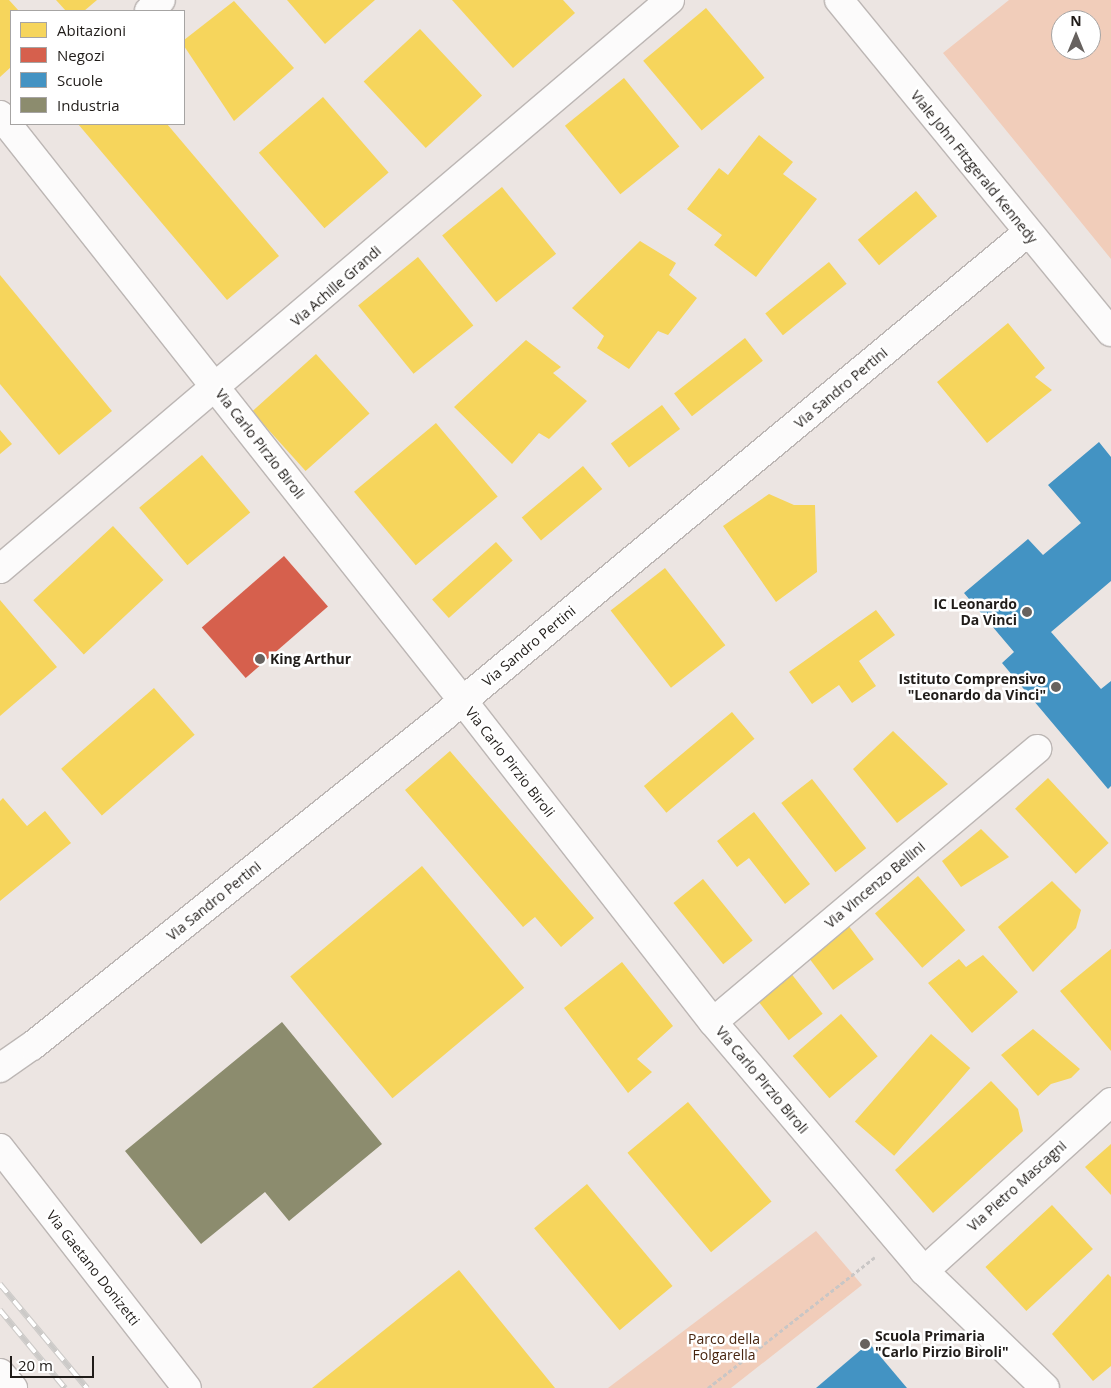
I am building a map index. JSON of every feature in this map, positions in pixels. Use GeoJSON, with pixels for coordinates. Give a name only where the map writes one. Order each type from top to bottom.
{"type":"FeatureCollection","features":[{"type":"Feature","properties":{"kind":"street"},"geometry":{"type":"LineString","coordinates":[[149,10],[161,0]]}},
{"type":"Feature","properties":{"kind":"street","name":"Via Achille Grandi"},"geometry":{"type":"LineString","coordinates":[[0,569],[216,388],[670,0]]}},
{"type":"Feature","properties":{"kind":"street","name":"Viale John Fitzgerald Kennedy"},"geometry":{"type":"LineString","coordinates":[[839,0],[1111,332]]}},
{"type":"Feature","properties":{"kind":"street","name":"Via Carlo Pirzio Biroli"},"geometry":{"type":"LineString","coordinates":[[9,128],[463,701],[713,1022],[894,1240],[1045,1388]]}},
{"type":"Feature","properties":{"kind":"street","name":"Via Sandro Pertini"},"geometry":{"type":"LineString","coordinates":[[0,1068],[32,1046],[463,701],[1028,233]]}},
{"type":"Feature","properties":{"kind":"street","name":"Via Vincenzo Bellini"},"geometry":{"type":"LineString","coordinates":[[713,1022],[1037,749]]}},
{"type":"Feature","properties":{"kind":"street","name":"Via Pietro Mascagni"},"geometry":{"type":"LineString","coordinates":[[924,1271],[1111,1102]]}},
{"type":"Feature","properties":{"kind":"street","name":"Via Gaetano Donizetti"},"geometry":{"type":"LineString","coordinates":[[0,1148],[187,1388]]}},
{"type":"Feature","properties":{"kind":"street"},"geometry":{"type":"LineString","coordinates":[[0,1373],[13,1388]]}},
{"type":"Feature","properties":{"kind":"path"},"geometry":{"type":"LineString","coordinates":[[708,1388],[894,1240]]}},
{"type":"Feature","properties":{"kind":"green space"},"geometry":{"type":"Polygon","coordinates":[[[1009,0],[1111,0],[1111,259],[943,53],[1009,0]]]}},
{"type":"Feature","properties":{"kind":"green space","name":"Parco della Folgarella"},"geometry":{"type":"Polygon","coordinates":[[[816,1231],[862,1285],[731,1388],[608,1388],[816,1231]]]}},
{"type":"Feature","properties":{"kind":"building: Abitazioni"},"geometry":{"type":"Polygon","coordinates":[[[0,0],[9,0],[18,10],[10,10],[10,68],[0,77],[0,0]]]}},
{"type":"Feature","properties":{"kind":"building: Abitazioni"},"geometry":{"type":"Polygon","coordinates":[[[56,0],[97,0],[85,10],[65,10],[56,0]]]}},
{"type":"Feature","properties":{"kind":"building: Abitazioni"},"geometry":{"type":"Polygon","coordinates":[[[287,0],[375,0],[325,44],[287,0]]]}},
{"type":"Feature","properties":{"kind":"building: Abitazioni"},"geometry":{"type":"Polygon","coordinates":[[[452,0],[563,0],[575,13],[513,68],[452,0]]]}},
{"type":"Feature","properties":{"kind":"building: Abitazioni"},"geometry":{"type":"Polygon","coordinates":[[[234,1],[294,68],[234,121],[185,48],[185,39],[234,1]]]}},
{"type":"Feature","properties":{"kind":"building: Abitazioni"},"geometry":{"type":"Polygon","coordinates":[[[706,8],[764,78],[702,130],[643,61],[706,8]]]}},
{"type":"Feature","properties":{"kind":"building: Abitazioni"},"geometry":{"type":"Polygon","coordinates":[[[420,29],[482,96],[426,148],[364,82],[420,29]]]}},
{"type":"Feature","properties":{"kind":"building: Abitazioni"},"geometry":{"type":"Polygon","coordinates":[[[624,78],[679,146],[620,194],[565,126],[624,78]]]}},
{"type":"Feature","properties":{"kind":"building: Abitazioni"},"geometry":{"type":"Polygon","coordinates":[[[323,97],[389,172],[324,228],[259,153],[323,97]]]}},
{"type":"Feature","properties":{"kind":"building: Abitazioni"},"geometry":{"type":"Polygon","coordinates":[[[79,125],[168,125],[279,256],[227,300],[79,125]]]}},
{"type":"Feature","properties":{"kind":"building: Abitazioni"},"geometry":{"type":"Polygon","coordinates":[[[759,135],[793,162],[783,174],[817,199],[756,277],[714,245],[722,235],[687,209],[719,168],[728,175],[759,135]]]}},
{"type":"Feature","properties":{"kind":"building: Abitazioni"},"geometry":{"type":"Polygon","coordinates":[[[502,187],[556,254],[496,302],[442,235],[502,187]]]}},
{"type":"Feature","properties":{"kind":"building: Abitazioni"},"geometry":{"type":"Polygon","coordinates":[[[916,191],[937,216],[879,265],[858,240],[916,191]]]}},
{"type":"Feature","properties":{"kind":"building: Abitazioni"},"geometry":{"type":"Polygon","coordinates":[[[640,241],[676,263],[669,275],[697,298],[668,335],[658,331],[629,369],[597,348],[604,336],[572,308],[640,241]]]}},
{"type":"Feature","properties":{"kind":"building: Abitazioni"},"geometry":{"type":"Polygon","coordinates":[[[418,257],[473,325],[414,374],[358,305],[418,257]]]}},
{"type":"Feature","properties":{"kind":"building: Abitazioni"},"geometry":{"type":"Polygon","coordinates":[[[829,262],[847,284],[783,335],[765,314],[829,262]]]}},
{"type":"Feature","properties":{"kind":"building: Abitazioni"},"geometry":{"type":"Polygon","coordinates":[[[0,275],[112,411],[59,455],[0,384],[0,275]]]}},
{"type":"Feature","properties":{"kind":"building: Abitazioni"},"geometry":{"type":"Polygon","coordinates":[[[1008,323],[1045,368],[1035,377],[1052,390],[987,443],[937,382],[1008,323]]]}},
{"type":"Feature","properties":{"kind":"building: Abitazioni"},"geometry":{"type":"Polygon","coordinates":[[[745,338],[763,361],[692,416],[674,393],[745,338]]]}},
{"type":"Feature","properties":{"kind":"building: Abitazioni"},"geometry":{"type":"Polygon","coordinates":[[[526,340],[561,367],[553,373],[587,401],[549,439],[539,433],[512,464],[454,407],[526,340]]]}},
{"type":"Feature","properties":{"kind":"building: Abitazioni"},"geometry":{"type":"Polygon","coordinates":[[[316,354],[370,413],[306,471],[252,412],[316,354]]]}},
{"type":"Feature","properties":{"kind":"building: Abitazioni"},"geometry":{"type":"Polygon","coordinates":[[[662,405],[680,429],[629,467],[611,444],[662,405]]]}},
{"type":"Feature","properties":{"kind":"building: Abitazioni"},"geometry":{"type":"Polygon","coordinates":[[[436,423],[498,497],[416,565],[354,492],[436,423]]]}},
{"type":"Feature","properties":{"kind":"building: Abitazioni"},"geometry":{"type":"Polygon","coordinates":[[[0,430],[12,444],[0,454],[0,430]]]}},
{"type":"Feature","properties":{"kind":"building: Abitazioni"},"geometry":{"type":"Polygon","coordinates":[[[202,455],[250,512],[187,565],[139,508],[202,455]]]}},
{"type":"Feature","properties":{"kind":"building: Abitazioni"},"geometry":{"type":"Polygon","coordinates":[[[583,466],[602,489],[541,540],[522,517],[583,466]]]}},
{"type":"Feature","properties":{"kind":"building: Abitazioni"},"geometry":{"type":"Polygon","coordinates":[[[769,494],[794,505],[815,505],[817,572],[776,602],[723,526],[769,494]]]}},
{"type":"Feature","properties":{"kind":"building: Abitazioni"},"geometry":{"type":"Polygon","coordinates":[[[113,526],[163,580],[84,654],[33,600],[113,526]]]}},
{"type":"Feature","properties":{"kind":"building: Abitazioni"},"geometry":{"type":"Polygon","coordinates":[[[496,542],[513,561],[449,618],[432,600],[496,542]]]}},
{"type":"Feature","properties":{"kind":"building: Abitazioni"},"geometry":{"type":"Polygon","coordinates":[[[665,568],[725,645],[671,688],[611,610],[665,568]]]}},
{"type":"Feature","properties":{"kind":"building: Abitazioni"},"geometry":{"type":"Polygon","coordinates":[[[0,600],[57,667],[0,716],[0,600]]]}},
{"type":"Feature","properties":{"kind":"building: Abitazioni"},"geometry":{"type":"Polygon","coordinates":[[[876,610],[895,635],[859,661],[876,686],[852,703],[839,685],[812,704],[789,672],[876,610]]]}},
{"type":"Feature","properties":{"kind":"building: Abitazioni"},"geometry":{"type":"Polygon","coordinates":[[[154,688],[195,735],[102,815],[61,769],[154,688]]]}},
{"type":"Feature","properties":{"kind":"building: Abitazioni"},"geometry":{"type":"Polygon","coordinates":[[[732,712],[754,739],[666,813],[644,786],[732,712]]]}},
{"type":"Feature","properties":{"kind":"building: Abitazioni"},"geometry":{"type":"Polygon","coordinates":[[[893,731],[948,784],[897,823],[853,769],[893,731]]]}},
{"type":"Feature","properties":{"kind":"building: Abitazioni"},"geometry":{"type":"Polygon","coordinates":[[[450,751],[594,918],[561,947],[535,917],[523,927],[405,790],[450,751]]]}},
{"type":"Feature","properties":{"kind":"building: Abitazioni"},"geometry":{"type":"Polygon","coordinates":[[[1048,778],[1109,843],[1076,874],[1015,809],[1048,778]]]}},
{"type":"Feature","properties":{"kind":"building: Abitazioni"},"geometry":{"type":"Polygon","coordinates":[[[812,779],[866,848],[835,872],[781,803],[812,779]]]}},
{"type":"Feature","properties":{"kind":"building: Abitazioni"},"geometry":{"type":"Polygon","coordinates":[[[3,798],[27,826],[45,811],[71,843],[0,901],[0,801],[3,798]]]}},
{"type":"Feature","properties":{"kind":"building: Abitazioni"},"geometry":{"type":"Polygon","coordinates":[[[754,812],[810,884],[785,904],[749,858],[737,867],[717,841],[754,812]]]}},
{"type":"Feature","properties":{"kind":"building: Abitazioni"},"geometry":{"type":"Polygon","coordinates":[[[981,829],[1009,857],[961,887],[942,861],[981,829]]]}},
{"type":"Feature","properties":{"kind":"building: Abitazioni"},"geometry":{"type":"Polygon","coordinates":[[[422,866],[524,988],[392,1098],[290,977],[422,866]]]}},
{"type":"Feature","properties":{"kind":"building: Abitazioni"},"geometry":{"type":"Polygon","coordinates":[[[918,876],[965,930],[922,968],[875,913],[918,876]]]}},
{"type":"Feature","properties":{"kind":"building: Abitazioni"},"geometry":{"type":"Polygon","coordinates":[[[703,879],[753,940],[723,964],[673,903],[703,879]]]}},
{"type":"Feature","properties":{"kind":"building: Abitazioni"},"geometry":{"type":"Polygon","coordinates":[[[1052,881],[1081,910],[1076,928],[1033,972],[998,927],[1052,881]]]}},
{"type":"Feature","properties":{"kind":"building: Abitazioni"},"geometry":{"type":"Polygon","coordinates":[[[848,925],[874,959],[833,990],[807,956],[848,925]]]}},
{"type":"Feature","properties":{"kind":"building: Abitazioni"},"geometry":{"type":"Polygon","coordinates":[[[1111,949],[1111,1051],[1060,991],[1111,949]]]}},
{"type":"Feature","properties":{"kind":"building: Abitazioni"},"geometry":{"type":"Polygon","coordinates":[[[983,955],[1018,992],[972,1033],[928,983],[959,959],[966,967],[983,955]]]}},
{"type":"Feature","properties":{"kind":"building: Abitazioni"},"geometry":{"type":"Polygon","coordinates":[[[622,962],[673,1026],[637,1059],[652,1072],[628,1093],[564,1008],[622,962]]]}},
{"type":"Feature","properties":{"kind":"building: Abitazioni"},"geometry":{"type":"Polygon","coordinates":[[[790,972],[823,1014],[789,1040],[756,998],[790,972]]]}},
{"type":"Feature","properties":{"kind":"building: Abitazioni"},"geometry":{"type":"Polygon","coordinates":[[[841,1014],[878,1056],[829,1098],[793,1056],[841,1014]]]}},
{"type":"Feature","properties":{"kind":"building: Abitazioni"},"geometry":{"type":"Polygon","coordinates":[[[1033,1029],[1080,1069],[1071,1078],[1051,1084],[1038,1096],[1001,1055],[1033,1029]]]}},
{"type":"Feature","properties":{"kind":"building: Abitazioni"},"geometry":{"type":"Polygon","coordinates":[[[931,1034],[970,1068],[894,1156],[855,1122],[931,1034]]]}},
{"type":"Feature","properties":{"kind":"building: Abitazioni"},"geometry":{"type":"Polygon","coordinates":[[[991,1081],[1018,1109],[1023,1131],[933,1213],[895,1170],[991,1081]]]}},
{"type":"Feature","properties":{"kind":"building: Abitazioni"},"geometry":{"type":"Polygon","coordinates":[[[688,1102],[772,1202],[711,1252],[627,1153],[688,1102]]]}},
{"type":"Feature","properties":{"kind":"building: Abitazioni"},"geometry":{"type":"Polygon","coordinates":[[[1111,1144],[1111,1195],[1085,1167],[1111,1144]]]}},
{"type":"Feature","properties":{"kind":"building: Abitazioni"},"geometry":{"type":"Polygon","coordinates":[[[587,1184],[672,1286],[620,1330],[534,1228],[587,1184]]]}},
{"type":"Feature","properties":{"kind":"building: Abitazioni"},"geometry":{"type":"Polygon","coordinates":[[[1052,1205],[1093,1249],[1026,1311],[985,1267],[1052,1205]]]}},
{"type":"Feature","properties":{"kind":"building: Abitazioni"},"geometry":{"type":"Polygon","coordinates":[[[459,1270],[555,1388],[312,1388],[459,1270]]]}},
{"type":"Feature","properties":{"kind":"building: Abitazioni"},"geometry":{"type":"Polygon","coordinates":[[[1108,1274],[1111,1277],[1111,1366],[1093,1381],[1052,1334],[1108,1274]]]}},
{"type":"Feature","properties":{"kind":"building: Negozi"},"geometry":{"type":"Polygon","coordinates":[[[284,556],[328,607],[246,678],[202,628],[284,556]]]}},
{"type":"Feature","properties":{"kind":"building: Scuole","name":"IC Leonardo Da Vinci"},"geometry":{"type":"Polygon","coordinates":[[[1099,442],[1111,457],[1111,581],[1051,632],[1101,689],[1111,681],[1111,786],[1108,789],[1002,663],[1014,652],[964,593],[1028,539],[1043,555],[1081,523],[1048,485],[1099,442]]]}},
{"type":"Feature","properties":{"kind":"building: Scuole"},"geometry":{"type":"Polygon","coordinates":[[[869,1343],[907,1388],[816,1388],[869,1343]]]}},
{"type":"Feature","properties":{"kind":"building: Industria"},"geometry":{"type":"Polygon","coordinates":[[[282,1022],[382,1144],[289,1221],[265,1192],[201,1244],[125,1151],[282,1022]]]}},
{"type":"Feature","properties":{"kind":"railway"},"geometry":{"type":"LineString","coordinates":[[0,1284],[87,1388]]}},
{"type":"Feature","properties":{"kind":"railway"},"geometry":{"type":"LineString","coordinates":[[0,1310],[65,1388]]}},
{"type":"Feature","properties":{"kind":"place","name":"IC Leonardo Da Vinci"},"geometry":{"type":"Point","coordinates":[1027,612]}},
{"type":"Feature","properties":{"kind":"place","name":"King Arthur"},"geometry":{"type":"Point","coordinates":[260,659]}},
{"type":"Feature","properties":{"kind":"place","name":"Istituto Comprensivo \"Leonardo da Vinci\""},"geometry":{"type":"Point","coordinates":[1056,687]}},
{"type":"Feature","properties":{"kind":"place","name":"Scuola Primaria \"Carlo Pirzio Biroli\""},"geometry":{"type":"Point","coordinates":[865,1344]}}]}
